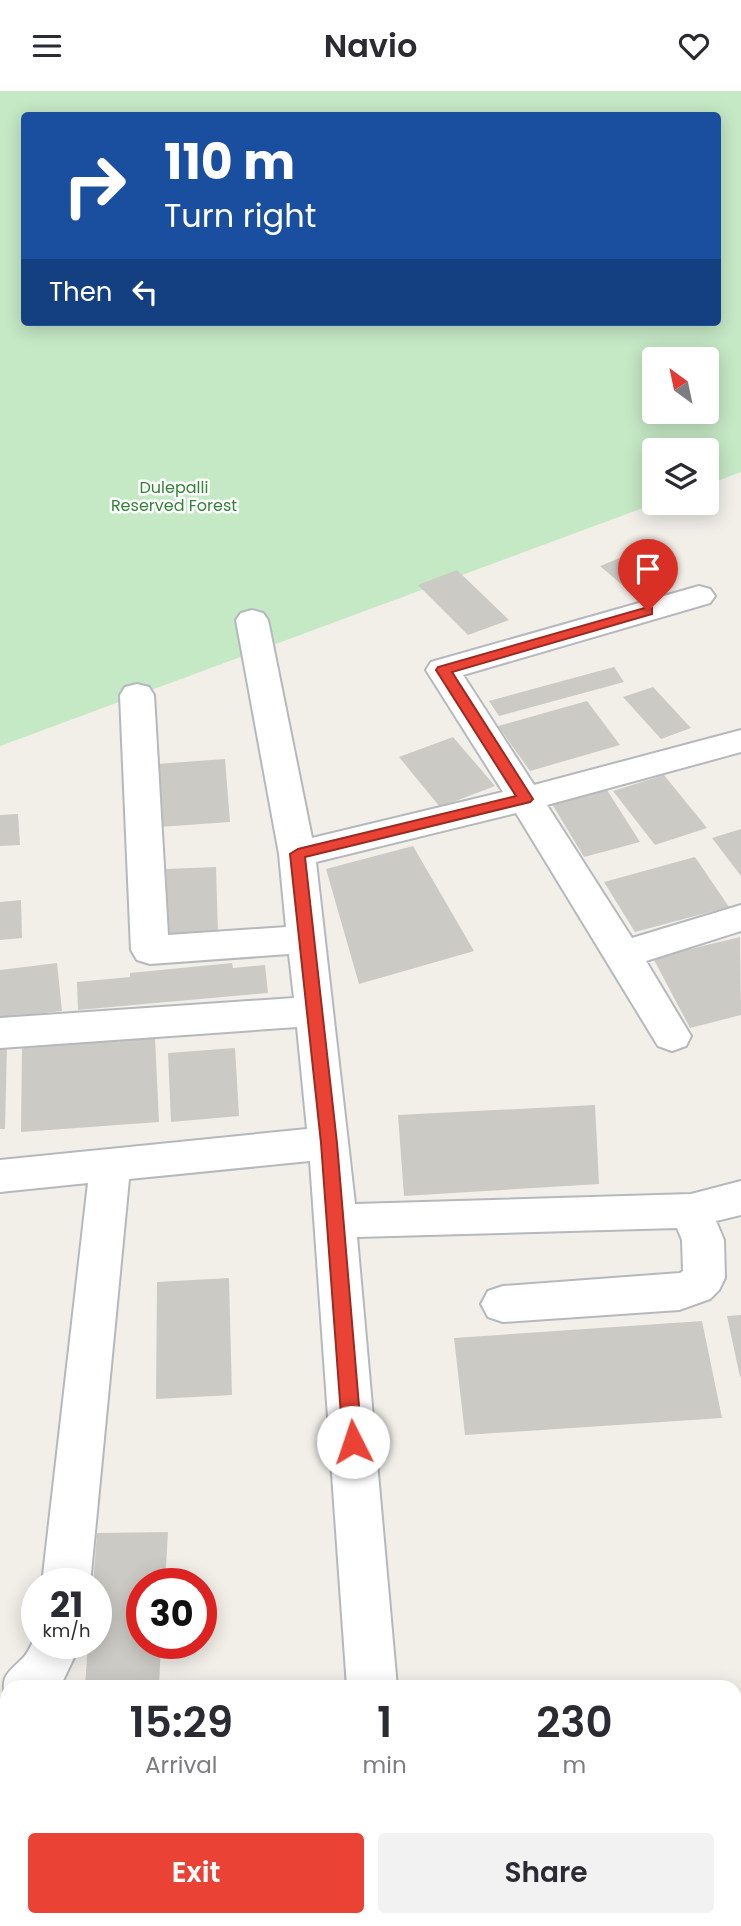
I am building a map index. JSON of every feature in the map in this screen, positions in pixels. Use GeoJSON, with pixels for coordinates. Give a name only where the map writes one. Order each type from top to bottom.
{"type":"FeatureCollection","features":[{"type":"Feature","properties":{"kind":"street"},"geometry":{"type":"LineString","coordinates":[[672,1036],[443,670],[699,597]]}},
{"type":"Feature","properties":{"kind":"street"},"geometry":{"type":"LineString","coordinates":[[252,620],[298,854],[308,939],[329,1143],[371,1680]]}},
{"type":"Feature","properties":{"kind":"street"},"geometry":{"type":"LineString","coordinates":[[137,695],[150,950],[308,939]]}},
{"type":"Feature","properties":{"kind":"street"},"geometry":{"type":"LineString","coordinates":[[298,854],[525,799],[741,741]]}},
{"type":"Feature","properties":{"kind":"street"},"geometry":{"type":"LineString","coordinates":[[623,954],[741,918]]}},
{"type":"Feature","properties":{"kind":"street"},"geometry":{"type":"LineString","coordinates":[[0,1033],[314,1011]]}},
{"type":"Feature","properties":{"kind":"street"},"geometry":{"type":"LineString","coordinates":[[0,1176],[329,1143]]}},
{"type":"Feature","properties":{"kind":"street"},"geometry":{"type":"LineString","coordinates":[[68,1568],[110,1167]]}},
{"type":"Feature","properties":{"kind":"street"},"geometry":{"type":"LineString","coordinates":[[335,1221],[691,1211],[741,1198]]}},
{"type":"Feature","properties":{"kind":"street"},"geometry":{"type":"LineString","coordinates":[[503,1304],[679,1292],[695,1286],[704,1278],[703,1240],[691,1211]]}},
{"type":"Feature","properties":{"kind":"street"},"geometry":{"type":"LineString","coordinates":[[32,1680],[42,1673],[49,1659]]}},
{"type":"Feature","properties":{"kind":"green space","name":"Dulepalli Reserved Forest"},"geometry":{"type":"Polygon","coordinates":[[[0,91],[741,91],[741,472],[719,480],[719,438],[642,438],[642,508],[0,746],[0,91]]]}},
{"type":"Feature","properties":{"kind":"building"},"geometry":{"type":"Polygon","coordinates":[[[627,555],[661,585],[635,596],[600,566],[627,555]]]}},
{"type":"Feature","properties":{"kind":"building"},"geometry":{"type":"Polygon","coordinates":[[[457,570],[509,620],[468,635],[418,585],[457,570]]]}},
{"type":"Feature","properties":{"kind":"building"},"geometry":{"type":"Polygon","coordinates":[[[614,667],[624,682],[499,716],[489,701],[614,667]]]}},
{"type":"Feature","properties":{"kind":"building"},"geometry":{"type":"Polygon","coordinates":[[[653,687],[691,728],[661,739],[623,697],[653,687]]]}},
{"type":"Feature","properties":{"kind":"building"},"geometry":{"type":"Polygon","coordinates":[[[587,701],[620,745],[530,771],[498,726],[587,701]]]}},
{"type":"Feature","properties":{"kind":"building"},"geometry":{"type":"Polygon","coordinates":[[[453,737],[495,786],[440,807],[399,757],[453,737]]]}},
{"type":"Feature","properties":{"kind":"building"},"geometry":{"type":"Polygon","coordinates":[[[225,759],[230,822],[159,827],[156,764],[225,759]]]}},
{"type":"Feature","properties":{"kind":"building"},"geometry":{"type":"Polygon","coordinates":[[[664,775],[707,828],[655,845],[613,791],[664,775]]]}},
{"type":"Feature","properties":{"kind":"building"},"geometry":{"type":"Polygon","coordinates":[[[607,790],[640,842],[584,857],[552,804],[607,790]]]}},
{"type":"Feature","properties":{"kind":"building"},"geometry":{"type":"Polygon","coordinates":[[[18,814],[20,845],[0,846],[0,815],[18,814]]]}},
{"type":"Feature","properties":{"kind":"building"},"geometry":{"type":"Polygon","coordinates":[[[741,829],[741,876],[712,838],[741,829]]]}},
{"type":"Feature","properties":{"kind":"building"},"geometry":{"type":"Polygon","coordinates":[[[413,846],[474,951],[359,984],[326,869],[413,846]]]}},
{"type":"Feature","properties":{"kind":"building"},"geometry":{"type":"Polygon","coordinates":[[[695,857],[729,907],[635,932],[604,882],[695,857]]]}},
{"type":"Feature","properties":{"kind":"building"},"geometry":{"type":"Polygon","coordinates":[[[216,867],[218,934],[168,937],[166,869],[216,867]]]}},
{"type":"Feature","properties":{"kind":"building"},"geometry":{"type":"Polygon","coordinates":[[[21,900],[22,938],[0,940],[0,902],[21,900]]]}},
{"type":"Feature","properties":{"kind":"building"},"geometry":{"type":"Polygon","coordinates":[[[740,937],[741,1015],[690,1028],[653,958],[740,937]]]}},
{"type":"Feature","properties":{"kind":"building"},"geometry":{"type":"Polygon","coordinates":[[[57,963],[62,1011],[0,1018],[0,970],[57,963]]]}},
{"type":"Feature","properties":{"kind":"building"},"geometry":{"type":"Polygon","coordinates":[[[232,963],[233,968],[265,965],[268,993],[78,1010],[77,982],[130,977],[130,973],[232,963]]]}},
{"type":"Feature","properties":{"kind":"building"},"geometry":{"type":"Polygon","coordinates":[[[155,1038],[159,1122],[21,1132],[22,1048],[155,1038]]]}},
{"type":"Feature","properties":{"kind":"building"},"geometry":{"type":"Polygon","coordinates":[[[7,1046],[5,1129],[0,1129],[0,1047],[7,1046]]]}},
{"type":"Feature","properties":{"kind":"building"},"geometry":{"type":"Polygon","coordinates":[[[235,1048],[239,1116],[171,1122],[168,1053],[235,1048]]]}},
{"type":"Feature","properties":{"kind":"building"},"geometry":{"type":"Polygon","coordinates":[[[595,1105],[599,1184],[404,1196],[398,1115],[595,1105]]]}},
{"type":"Feature","properties":{"kind":"building"},"geometry":{"type":"Polygon","coordinates":[[[229,1278],[232,1395],[156,1399],[157,1282],[229,1278]]]}},
{"type":"Feature","properties":{"kind":"building"},"geometry":{"type":"Polygon","coordinates":[[[741,1315],[741,1377],[740,1377],[727,1316],[741,1315]]]}},
{"type":"Feature","properties":{"kind":"building"},"geometry":{"type":"Polygon","coordinates":[[[702,1321],[722,1418],[465,1435],[454,1338],[702,1321]]]}},
{"type":"Feature","properties":{"kind":"building"},"geometry":{"type":"Polygon","coordinates":[[[168,1532],[166,1568],[126,1568],[126,1659],[160,1659],[159,1680],[85,1680],[87,1659],[112,1659],[112,1568],[94,1568],[97,1533],[168,1532]]]}},
{"type":"Feature","properties":{"kind":"route"},"geometry":{"type":"LineString","coordinates":[[353,1442],[329,1143],[298,854],[525,799],[443,670],[648,611]]}}]}
